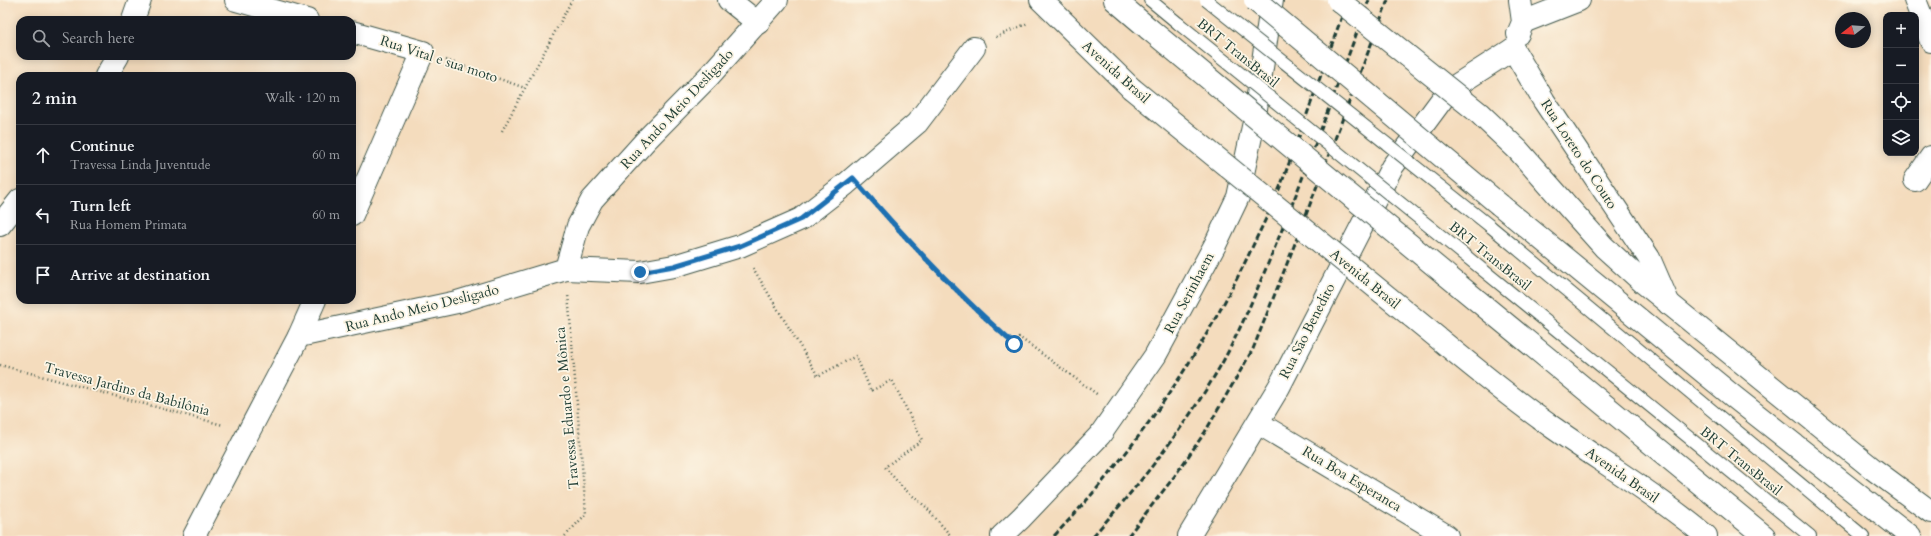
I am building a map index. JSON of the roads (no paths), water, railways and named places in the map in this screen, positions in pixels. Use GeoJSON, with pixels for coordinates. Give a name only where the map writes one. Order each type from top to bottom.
{"type":"FeatureCollection","features":[{"type":"Feature","properties":{"kind":"main road"},"geometry":{"type":"LineString","coordinates":[[135,16],[140,0]]}},
{"type":"Feature","properties":{"kind":"main road"},"geometry":{"type":"LineString","coordinates":[[236,0],[293,16]]}},
{"type":"Feature","properties":{"kind":"main road"},"geometry":{"type":"LineString","coordinates":[[729,0],[758,22]]}},
{"type":"Feature","properties":{"kind":"main road","name":"Rua Ando Meio Desligado"},"geometry":{"type":"LineString","coordinates":[[299,336],[457,302],[566,269],[578,226],[592,200],[777,0]]}},
{"type":"Feature","properties":{"kind":"main road"},"geometry":{"type":"LineString","coordinates":[[1115,0],[1764,536]]}},
{"type":"Feature","properties":{"kind":"main road"},"geometry":{"type":"LineString","coordinates":[[1255,0],[1500,205],[1728,392],[1910,536]]}},
{"type":"Feature","properties":{"kind":"main road","name":"Rua Serinhaem"},"geometry":{"type":"LineString","coordinates":[[1002,536],[1100,435],[1155,356],[1215,245],[1238,197],[1254,122],[1272,0]]}},
{"type":"Feature","properties":{"kind":"main road"},"geometry":{"type":"LineString","coordinates":[[1338,0],[1479,113],[1518,150],[1604,247],[1669,304],[1873,469],[1931,512]]}},
{"type":"Feature","properties":{"kind":"main road"},"geometry":{"type":"LineString","coordinates":[[1513,49],[1523,22],[1520,0]]}},
{"type":"Feature","properties":{"kind":"main road"},"geometry":{"type":"LineString","coordinates":[[1523,22],[1579,0]]}},
{"type":"Feature","properties":{"kind":"main road"},"geometry":{"type":"LineString","coordinates":[[1915,0],[1931,41]]}},
{"type":"Feature","properties":{"kind":"main road","name":"Avenida Brasil"},"geometry":{"type":"LineString","coordinates":[[1047,6],[1131,88],[1497,386],[1553,428],[1653,496],[1706,536]]}},
{"type":"Feature","properties":{"kind":"main road","name":"Rua Vital e sua moto"},"geometry":{"type":"LineString","coordinates":[[356,33],[423,52],[356,206]]}},
{"type":"Feature","properties":{"kind":"main road"},"geometry":{"type":"LineString","coordinates":[[566,269],[640,272],[674,266],[740,246],[801,219],[853,178],[917,123],[974,48]]}},
{"type":"Feature","properties":{"kind":"main road","name":"Rua Loreto do Couto"},"geometry":{"type":"LineString","coordinates":[[1513,49],[1544,100],[1649,258],[1669,304]]}},
{"type":"Feature","properties":{"kind":"main road","name":"Rua Sāo Benedito"},"geometry":{"type":"LineString","coordinates":[[1189,536],[1258,423],[1294,358],[1392,167],[1449,90],[1513,49]]}},
{"type":"Feature","properties":{"kind":"main road"},"geometry":{"type":"LineString","coordinates":[[108,72],[116,60]]}},
{"type":"Feature","properties":{"kind":"main road"},"geometry":{"type":"LineString","coordinates":[[1915,180],[1931,157]]}},
{"type":"Feature","properties":{"kind":"main road"},"geometry":{"type":"LineString","coordinates":[[0,226],[16,205]]}},
{"type":"Feature","properties":{"kind":"main road"},"geometry":{"type":"LineString","coordinates":[[194,536],[299,336],[313,304]]}},
{"type":"Feature","properties":{"kind":"main road","name":"Rua Boa Esperanca"},"geometry":{"type":"LineString","coordinates":[[1258,423],[1447,536]]}},
{"type":"Feature","properties":{"kind":"lane","name":"BRT TransBrasil"},"geometry":{"type":"LineString","coordinates":[[1150,0],[1810,536]]}},
{"type":"Feature","properties":{"kind":"lane","name":"BRT TransBrasil"},"geometry":{"type":"LineString","coordinates":[[1206,0],[1490,226],[1863,536]]}},
{"type":"Feature","properties":{"kind":"railway"},"geometry":{"type":"LineString","coordinates":[[1054,536],[1114,468],[1142,432],[1193,357],[1216,318],[1266,219],[1280,187],[1348,0]]}},
{"type":"Feature","properties":{"kind":"railway"},"geometry":{"type":"LineString","coordinates":[[1093,536],[1162,454],[1207,388],[1235,338],[1266,268],[1310,159],[1369,0]]}},
{"type":"Feature","properties":{"kind":"railway"},"geometry":{"type":"LineString","coordinates":[[1128,536],[1174,477],[1205,432],[1253,349],[1388,0]]}}]}
